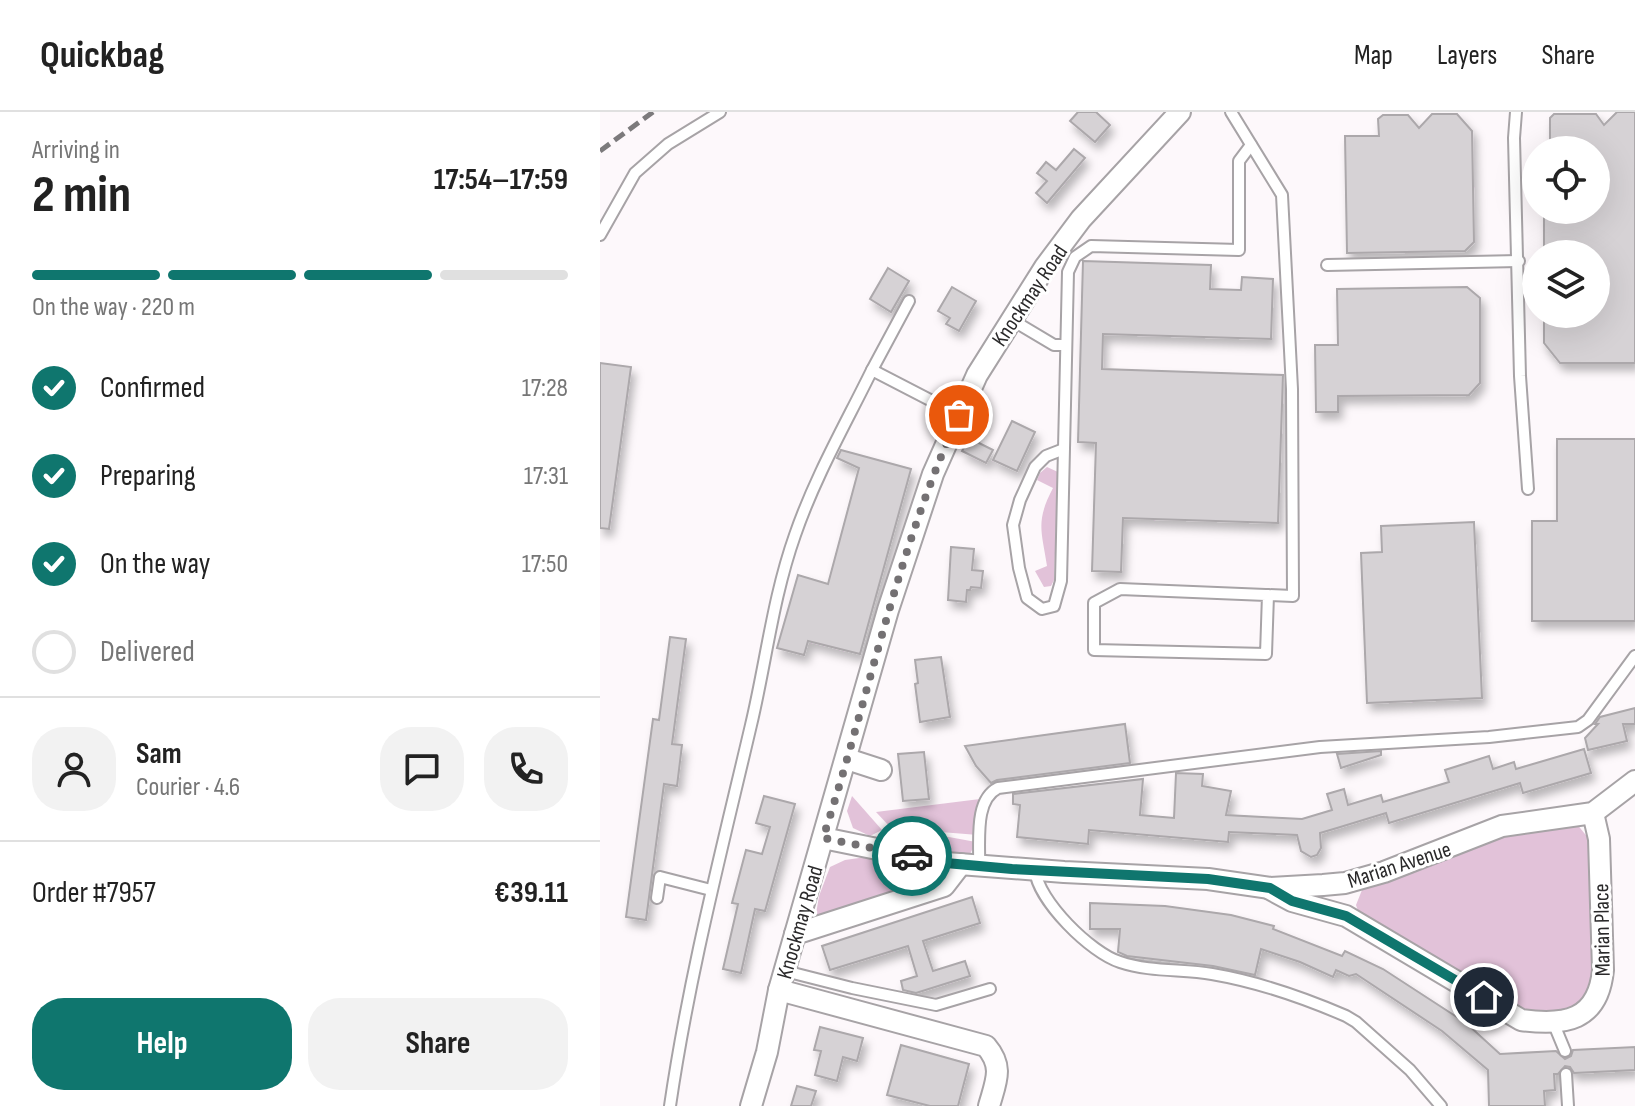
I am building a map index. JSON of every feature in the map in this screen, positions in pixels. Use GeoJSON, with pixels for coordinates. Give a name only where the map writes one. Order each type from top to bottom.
{"type":"FeatureCollection","features":[{"type":"Feature","properties":{"kind":"street","name":"Knockmay Road"},"geometry":{"type":"LineString","coordinates":[[751,1106],[767,1052],[782,980],[888,610],[920,511],[959,415],[985,361],[1045,267],[1081,219],[1180,112]]}},
{"type":"Feature","properties":{"kind":"street"},"geometry":{"type":"LineString","coordinates":[[847,759],[881,774]]}},
{"type":"Feature","properties":{"kind":"street"},"geometry":{"type":"LineString","coordinates":[[1593,813],[1635,781]]}},
{"type":"Feature","properties":{"kind":"street","name":"Marian Avenue"},"geometry":{"type":"LineString","coordinates":[[823,838],[946,863],[1208,879],[1270,888],[1345,883],[1384,872],[1502,826],[1593,813]]}},
{"type":"Feature","properties":{"kind":"street","name":"Marian Place"},"geometry":{"type":"LineString","coordinates":[[1270,888],[1292,901],[1346,916],[1521,1020],[1553,1022],[1580,1016],[1594,1004],[1602,988],[1600,854],[1593,813]]}},
{"type":"Feature","properties":{"kind":"street"},"geometry":{"type":"LineString","coordinates":[[795,934],[944,886],[970,864]]}},
{"type":"Feature","properties":{"kind":"street"},"geometry":{"type":"LineString","coordinates":[[1345,883],[1346,916]]}},
{"type":"Feature","properties":{"kind":"street"},"geometry":{"type":"LineString","coordinates":[[782,980],[986,1046],[996,1058],[998,1073],[989,1106]]}},
{"type":"Feature","properties":{"kind":"lane"},"geometry":{"type":"LineString","coordinates":[[600,235],[635,173],[668,144],[720,112]]}},
{"type":"Feature","properties":{"kind":"lane"},"geometry":{"type":"LineString","coordinates":[[1231,112],[1282,195],[1292,389],[1293,596],[1120,589],[1094,603],[1094,650],[1266,654],[1268,595]]}},
{"type":"Feature","properties":{"kind":"lane"},"geometry":{"type":"LineString","coordinates":[[1516,112],[1520,376],[1528,489]]}},
{"type":"Feature","properties":{"kind":"lane"},"geometry":{"type":"LineString","coordinates":[[1064,449],[1046,456],[1035,467],[1013,525],[1027,598],[1042,609],[1054,606],[1061,581],[1064,449],[1066,345],[1068,272],[1075,257],[1091,246],[1239,250],[1239,161],[1251,145]]}},
{"type":"Feature","properties":{"kind":"lane"},"geometry":{"type":"LineString","coordinates":[[1327,265],[1519,261]]}},
{"type":"Feature","properties":{"kind":"lane"},"geometry":{"type":"LineString","coordinates":[[670,1106],[684,1014],[711,890],[756,705],[774,611],[794,537],[825,461],[909,301]]}},
{"type":"Feature","properties":{"kind":"lane"},"geometry":{"type":"LineString","coordinates":[[1011,319],[1054,345],[1066,345]]}},
{"type":"Feature","properties":{"kind":"lane"},"geometry":{"type":"LineString","coordinates":[[872,370],[959,415]]}},
{"type":"Feature","properties":{"kind":"lane"},"geometry":{"type":"LineString","coordinates":[[970,864],[986,798],[998,788],[1320,747],[1502,736],[1578,727],[1588,720],[1635,656]]}},
{"type":"Feature","properties":{"kind":"lane"},"geometry":{"type":"LineString","coordinates":[[1035,870],[1036,880],[1060,915],[1104,955],[1143,967],[1210,974],[1280,989],[1346,1016],[1363,1027],[1410,1070],[1441,1106]]}},
{"type":"Feature","properties":{"kind":"lane"},"geometry":{"type":"LineString","coordinates":[[657,898],[660,877],[711,890]]}},
{"type":"Feature","properties":{"kind":"lane"},"geometry":{"type":"LineString","coordinates":[[782,980],[852,988],[936,1005],[990,989]]}},
{"type":"Feature","properties":{"kind":"lane"},"geometry":{"type":"LineString","coordinates":[[1553,1022],[1565,1051]]}},
{"type":"Feature","properties":{"kind":"lane"},"geometry":{"type":"LineString","coordinates":[[1566,1074],[1568,1106]]}},
{"type":"Feature","properties":{"kind":"shaded area"},"geometry":{"type":"Polygon","coordinates":[[[1047,467],[1058,472],[1054,580],[1051,586],[1044,587],[1035,571],[1047,566],[1042,519],[1053,488],[1037,480],[1047,467]]]}},
{"type":"Feature","properties":{"kind":"shaded area"},"geometry":{"type":"Polygon","coordinates":[[[852,796],[882,830],[870,836],[853,828],[847,811],[852,796]]]}},
{"type":"Feature","properties":{"kind":"shaded area"},"geometry":{"type":"Polygon","coordinates":[[[980,799],[978,835],[891,828],[876,812],[980,799]]]}},
{"type":"Feature","properties":{"kind":"shaded area"},"geometry":{"type":"Polygon","coordinates":[[[1576,823],[1589,839],[1594,984],[1577,1008],[1560,1013],[1520,1010],[1359,914],[1356,905],[1364,885],[1521,831],[1576,823]]]}},
{"type":"Feature","properties":{"kind":"shaded area"},"geometry":{"type":"Polygon","coordinates":[[[895,833],[938,835],[976,842],[970,854],[910,848],[876,838],[895,833]]]}},
{"type":"Feature","properties":{"kind":"shaded area"},"geometry":{"type":"Polygon","coordinates":[[[866,857],[929,869],[940,877],[815,920],[819,896],[830,867],[845,860],[866,857]]]}},
{"type":"Feature","properties":{"kind":"building"},"geometry":{"type":"Polygon","coordinates":[[[1078,112],[1096,112],[1110,125],[1095,142],[1070,121],[1078,112]]]}},
{"type":"Feature","properties":{"kind":"building"},"geometry":{"type":"Polygon","coordinates":[[[1617,112],[1635,112],[1635,363],[1560,363],[1544,343],[1544,328],[1610,328],[1610,240],[1544,240],[1544,224],[1610,224],[1610,136],[1550,136],[1550,118],[1554,114],[1596,114],[1604,125],[1617,112]]]}},
{"type":"Feature","properties":{"kind":"building"},"geometry":{"type":"Polygon","coordinates":[[[1432,114],[1457,114],[1472,131],[1474,242],[1465,251],[1347,253],[1345,136],[1379,136],[1378,119],[1383,115],[1408,115],[1419,128],[1432,114]]]}},
{"type":"Feature","properties":{"kind":"building"},"geometry":{"type":"Polygon","coordinates":[[[1074,149],[1085,158],[1047,203],[1036,193],[1047,181],[1037,173],[1046,162],[1056,170],[1074,149]]]}},
{"type":"Feature","properties":{"kind":"building"},"geometry":{"type":"Polygon","coordinates":[[[1083,261],[1211,265],[1210,289],[1241,290],[1242,277],[1273,279],[1271,339],[1103,334],[1102,369],[1283,375],[1278,523],[1123,518],[1121,572],[1092,571],[1096,443],[1078,442],[1083,261]]]}},
{"type":"Feature","properties":{"kind":"building"},"geometry":{"type":"Polygon","coordinates":[[[888,268],[909,281],[891,312],[870,299],[888,268]]]}},
{"type":"Feature","properties":{"kind":"building"},"geometry":{"type":"Polygon","coordinates":[[[952,287],[976,301],[959,331],[946,324],[950,318],[938,311],[952,287]]]}},
{"type":"Feature","properties":{"kind":"building"},"geometry":{"type":"Polygon","coordinates":[[[1467,287],[1480,298],[1480,383],[1469,395],[1338,396],[1338,412],[1316,412],[1315,345],[1338,345],[1337,289],[1467,287]]]}},
{"type":"Feature","properties":{"kind":"building"},"geometry":{"type":"Polygon","coordinates":[[[600,363],[631,367],[609,529],[600,528],[600,363]]]}},
{"type":"Feature","properties":{"kind":"building"},"geometry":{"type":"Polygon","coordinates":[[[1012,421],[1035,432],[1017,471],[993,460],[1012,421]]]}},
{"type":"Feature","properties":{"kind":"building"},"geometry":{"type":"Polygon","coordinates":[[[969,438],[993,450],[986,463],[962,451],[969,438]]]}},
{"type":"Feature","properties":{"kind":"building"},"geometry":{"type":"Polygon","coordinates":[[[1557,439],[1635,439],[1635,621],[1532,621],[1532,521],[1557,521],[1557,439]]]}},
{"type":"Feature","properties":{"kind":"building"},"geometry":{"type":"Polygon","coordinates":[[[841,450],[911,469],[860,654],[808,641],[804,655],[777,648],[798,575],[828,584],[859,468],[837,458],[841,450]]]}},
{"type":"Feature","properties":{"kind":"building"},"geometry":{"type":"Polygon","coordinates":[[[1474,522],[1482,698],[1367,703],[1361,553],[1382,552],[1381,526],[1474,522]]]}},
{"type":"Feature","properties":{"kind":"building"},"geometry":{"type":"Polygon","coordinates":[[[951,547],[974,549],[972,570],[983,571],[981,588],[971,587],[967,590],[966,602],[948,600],[951,547]]]}},
{"type":"Feature","properties":{"kind":"building"},"geometry":{"type":"Polygon","coordinates":[[[670,637],[686,639],[672,744],[682,745],[677,786],[664,784],[646,920],[626,917],[653,719],[659,720],[670,637]]]}},
{"type":"Feature","properties":{"kind":"building"},"geometry":{"type":"Polygon","coordinates":[[[941,657],[950,717],[920,722],[915,660],[941,657]]]}},
{"type":"Feature","properties":{"kind":"building"},"geometry":{"type":"Polygon","coordinates":[[[1635,708],[1635,724],[1623,724],[1627,741],[1588,750],[1585,738],[1598,724],[1595,724],[1600,717],[1635,708]]]}},
{"type":"Feature","properties":{"kind":"building"},"geometry":{"type":"Polygon","coordinates":[[[1125,724],[1130,763],[991,783],[976,766],[965,746],[1125,724]]]}},
{"type":"Feature","properties":{"kind":"building"},"geometry":{"type":"Polygon","coordinates":[[[1584,749],[1591,773],[1523,793],[1520,783],[1389,823],[1386,813],[1320,833],[1321,848],[1317,855],[1311,857],[1301,851],[1297,835],[1229,832],[1228,842],[1089,830],[1088,844],[1017,837],[1020,805],[1013,804],[1013,794],[1143,779],[1140,815],[1174,818],[1176,773],[1203,774],[1202,786],[1231,791],[1226,815],[1302,819],[1332,810],[1327,794],[1344,789],[1348,805],[1381,795],[1383,802],[1449,782],[1445,770],[1489,756],[1493,769],[1514,762],[1516,769],[1584,749]]]}},
{"type":"Feature","properties":{"kind":"building"},"geometry":{"type":"Polygon","coordinates":[[[1381,751],[1381,755],[1341,768],[1337,754],[1381,751]]]}},
{"type":"Feature","properties":{"kind":"building"},"geometry":{"type":"Polygon","coordinates":[[[924,752],[929,799],[903,801],[898,754],[924,752]]]}},
{"type":"Feature","properties":{"kind":"building"},"geometry":{"type":"Polygon","coordinates":[[[764,796],[795,804],[765,911],[755,909],[741,973],[723,969],[738,904],[732,903],[746,850],[762,854],[770,827],[756,823],[764,796]]]}},
{"type":"Feature","properties":{"kind":"building"},"geometry":{"type":"Polygon","coordinates":[[[972,897],[980,923],[923,941],[933,971],[965,961],[970,976],[916,993],[903,990],[901,981],[917,976],[908,946],[830,970],[822,946],[972,897]]]}},
{"type":"Feature","properties":{"kind":"building"},"geometry":{"type":"Polygon","coordinates":[[[1090,903],[1165,906],[1231,915],[1274,926],[1273,929],[1342,956],[1345,951],[1383,969],[1466,1023],[1500,1054],[1556,1051],[1565,1059],[1571,1056],[1573,1050],[1635,1047],[1635,1070],[1574,1073],[1565,1066],[1554,1074],[1555,1090],[1544,1091],[1545,1106],[1489,1106],[1488,1070],[1442,1031],[1356,974],[1349,976],[1336,970],[1333,977],[1261,949],[1255,975],[1213,966],[1127,956],[1118,952],[1120,929],[1090,929],[1090,903]]]}},
{"type":"Feature","properties":{"kind":"building"},"geometry":{"type":"Polygon","coordinates":[[[820,1027],[863,1038],[857,1061],[843,1057],[837,1081],[815,1075],[821,1051],[814,1050],[820,1027]]]}},
{"type":"Feature","properties":{"kind":"building"},"geometry":{"type":"Polygon","coordinates":[[[901,1045],[969,1064],[958,1106],[930,1106],[887,1095],[901,1045]]]}},
{"type":"Feature","properties":{"kind":"building"},"geometry":{"type":"Polygon","coordinates":[[[797,1086],[816,1091],[811,1106],[791,1106],[797,1086]]]}},
{"type":"Feature","properties":{"kind":"railway"},"geometry":{"type":"LineString","coordinates":[[600,151],[653,112]]}},
{"type":"Feature","properties":{"kind":"way so far"},"geometry":{"type":"LineString","coordinates":[[912,856],[823,838],[888,610],[933,474],[959,415]]}},
{"type":"Feature","properties":{"kind":"route"},"geometry":{"type":"LineString","coordinates":[[912,856],[946,863],[1012,869],[1208,879],[1270,888],[1292,901],[1346,916],[1484,997]]}}]}
